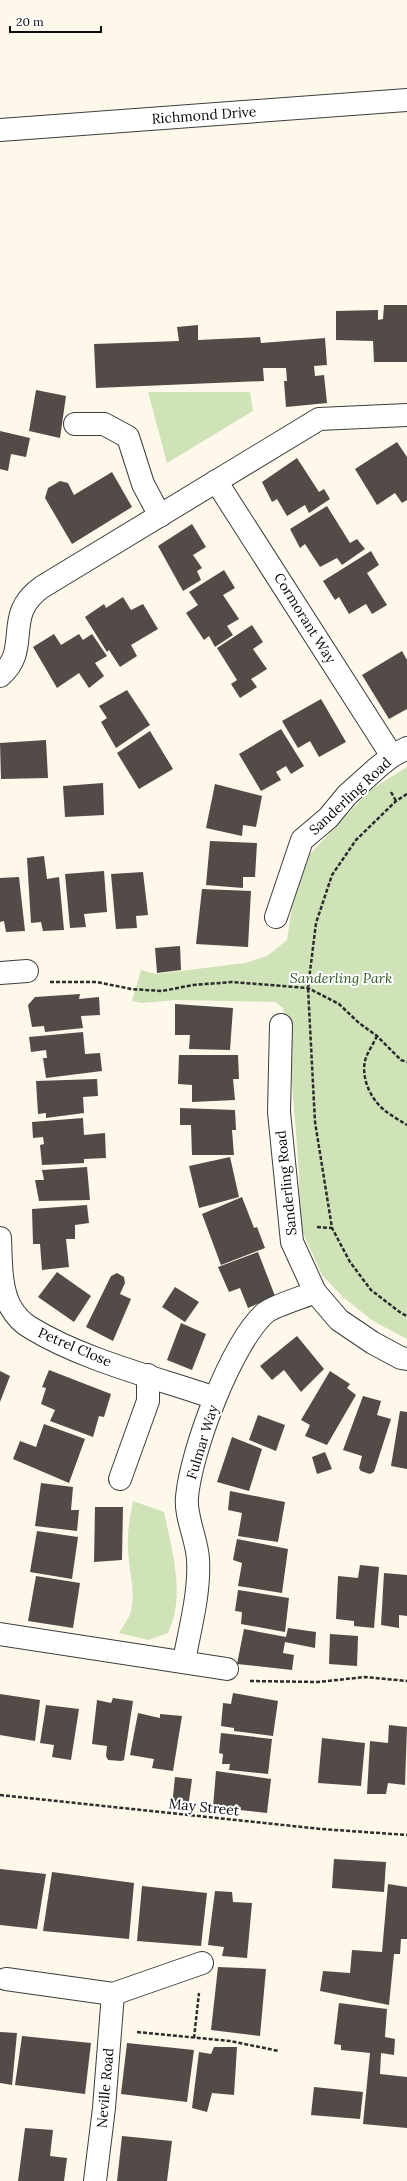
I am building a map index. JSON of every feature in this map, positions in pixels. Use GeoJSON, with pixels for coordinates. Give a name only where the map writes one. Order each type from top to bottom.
{"type":"FeatureCollection","features":[{"type":"Feature","properties":{"kind":"street","name":"Richmond Drive"},"geometry":{"type":"LineString","coordinates":[[0,130],[407,100]]}},
{"type":"Feature","properties":{"kind":"street"},"geometry":{"type":"LineString","coordinates":[[0,676],[12,662],[17,648],[18,619],[23,606],[31,595],[319,419],[407,415]]}},
{"type":"Feature","properties":{"kind":"street"},"geometry":{"type":"LineString","coordinates":[[75,424],[104,424],[128,437],[143,484],[160,516]]}},
{"type":"Feature","properties":{"kind":"street","name":"Cormorant Way"},"geometry":{"type":"LineString","coordinates":[[216,481],[399,752]]}},
{"type":"Feature","properties":{"kind":"street","name":"Sanderling Road"},"geometry":{"type":"LineString","coordinates":[[276,917],[302,840],[328,818],[347,795],[399,752]]}},
{"type":"Feature","properties":{"kind":"street"},"geometry":{"type":"LineString","coordinates":[[0,973],[27,971]]}},
{"type":"Feature","properties":{"kind":"street","name":"Sanderling Road"},"geometry":{"type":"LineString","coordinates":[[281,1025],[279,1112],[292,1242],[315,1292],[339,1320],[373,1343],[401,1358],[407,1359]]}},
{"type":"Feature","properties":{"kind":"street","name":"Petrel Close"},"geometry":{"type":"LineString","coordinates":[[0,1238],[5,1292],[10,1305],[18,1317],[30,1328],[90,1356],[215,1398]]}},
{"type":"Feature","properties":{"kind":"street","name":"Fulmar Way"},"geometry":{"type":"LineString","coordinates":[[184,1661],[196,1596],[198,1559],[186,1498],[193,1462],[215,1398],[238,1348],[266,1312],[315,1292]]}},
{"type":"Feature","properties":{"kind":"street"},"geometry":{"type":"LineString","coordinates":[[120,1479],[148,1401],[148,1375]]}},
{"type":"Feature","properties":{"kind":"street"},"geometry":{"type":"LineString","coordinates":[[0,1634],[184,1661],[227,1669]]}},
{"type":"Feature","properties":{"kind":"street"},"geometry":{"type":"LineString","coordinates":[[6,1979],[113,1994],[202,1963]]}},
{"type":"Feature","properties":{"kind":"street","name":"Neville Road"},"geometry":{"type":"LineString","coordinates":[[95,2181],[104,2108],[113,1994]]}},
{"type":"Feature","properties":{"kind":"path"},"geometry":{"type":"LineString","coordinates":[[407,794],[396,801],[356,840],[332,875],[316,923],[308,988],[315,1122],[332,1228],[350,1262],[371,1290],[407,1316]]}},
{"type":"Feature","properties":{"kind":"path"},"geometry":{"type":"LineString","coordinates":[[27,971],[52,983],[97,982],[162,991],[193,985],[232,982],[308,988],[339,1004],[359,1023],[378,1036],[401,1060],[407,1062]]}},
{"type":"Feature","properties":{"kind":"path"},"geometry":{"type":"LineString","coordinates":[[378,1036],[366,1056],[363,1071],[368,1087],[374,1100],[383,1110],[407,1125]]}},
{"type":"Feature","properties":{"kind":"path"},"geometry":{"type":"LineString","coordinates":[[227,1669],[230,1681],[318,1682],[365,1677],[407,1681]]}},
{"type":"Feature","properties":{"kind":"path","name":"May Street"},"geometry":{"type":"LineString","coordinates":[[0,1795],[321,1829],[407,1836]]}},
{"type":"Feature","properties":{"kind":"path"},"geometry":{"type":"LineString","coordinates":[[194,2038],[202,1963]]}},
{"type":"Feature","properties":{"kind":"path"},"geometry":{"type":"LineString","coordinates":[[110,2029],[230,2041],[279,2051]]}},
{"type":"Feature","properties":{"kind":"green space"},"geometry":{"type":"Polygon","coordinates":[[[148,392],[250,392],[253,411],[167,463],[148,392]]]}},
{"type":"Feature","properties":{"kind":"green space","name":"Sanderling Park"},"geometry":{"type":"Polygon","coordinates":[[[407,767],[407,1339],[373,1321],[343,1297],[322,1275],[300,1226],[299,1173],[288,1030],[283,1008],[275,1002],[176,1000],[142,1003],[132,1001],[141,970],[156,974],[245,963],[267,956],[287,940],[294,894],[310,854],[370,790],[407,767]]]}},
{"type":"Feature","properties":{"kind":"green space"},"geometry":{"type":"Polygon","coordinates":[[[133,1501],[164,1512],[176,1573],[176,1604],[168,1633],[148,1640],[119,1633],[129,1616],[133,1598],[128,1555],[128,1541],[133,1501]]]}},
{"type":"Feature","properties":{"kind":"building"},"geometry":{"type":"Polygon","coordinates":[[[384,305],[407,305],[407,362],[374,362],[373,341],[336,340],[336,311],[378,310],[378,320],[383,319],[384,305]]]}},
{"type":"Feature","properties":{"kind":"building"},"geometry":{"type":"Polygon","coordinates":[[[198,325],[198,340],[260,337],[261,343],[325,338],[327,365],[314,366],[315,376],[324,375],[327,403],[286,407],[284,381],[287,381],[286,368],[263,368],[264,381],[96,388],[94,344],[179,341],[177,327],[198,325]]]}},
{"type":"Feature","properties":{"kind":"building"},"geometry":{"type":"Polygon","coordinates":[[[36,390],[66,396],[60,438],[29,431],[36,390]]]}},
{"type":"Feature","properties":{"kind":"building"},"geometry":{"type":"Polygon","coordinates":[[[0,431],[30,438],[26,457],[11,454],[8,471],[0,469],[0,431]]]}},
{"type":"Feature","properties":{"kind":"building"},"geometry":{"type":"Polygon","coordinates":[[[397,442],[407,457],[407,500],[402,503],[395,493],[377,505],[355,469],[397,442]]]}},
{"type":"Feature","properties":{"kind":"building"},"geometry":{"type":"Polygon","coordinates":[[[297,458],[319,492],[324,489],[330,499],[309,513],[305,505],[287,516],[277,499],[272,502],[262,482],[297,458]]]}},
{"type":"Feature","properties":{"kind":"building"},"geometry":{"type":"Polygon","coordinates":[[[112,472],[132,507],[72,544],[45,498],[48,488],[60,481],[68,483],[74,495],[112,472]]]}},
{"type":"Feature","properties":{"kind":"building"},"geometry":{"type":"Polygon","coordinates":[[[327,506],[350,543],[357,539],[365,549],[342,565],[337,558],[320,567],[305,544],[300,548],[290,529],[327,506]]]}},
{"type":"Feature","properties":{"kind":"building"},"geometry":{"type":"Polygon","coordinates":[[[192,524],[206,547],[193,555],[202,568],[197,571],[201,580],[183,591],[158,546],[192,524]]]}},
{"type":"Feature","properties":{"kind":"building"},"geometry":{"type":"Polygon","coordinates":[[[371,551],[379,565],[367,573],[387,605],[372,614],[366,604],[349,614],[339,597],[335,600],[323,581],[371,551]]]}},
{"type":"Feature","properties":{"kind":"building"},"geometry":{"type":"Polygon","coordinates":[[[224,570],[235,588],[223,595],[239,619],[227,626],[233,635],[215,647],[209,636],[204,640],[186,613],[198,605],[189,592],[224,570]]]}},
{"type":"Feature","properties":{"kind":"building"},"geometry":{"type":"Polygon","coordinates":[[[123,597],[131,610],[143,604],[158,629],[131,645],[137,656],[120,667],[109,650],[107,652],[85,617],[104,604],[106,608],[123,597]]]}},
{"type":"Feature","properties":{"kind":"building"},"geometry":{"type":"Polygon","coordinates":[[[252,625],[263,642],[253,649],[267,669],[251,679],[257,687],[240,698],[231,684],[237,680],[217,648],[252,625]]]}},
{"type":"Feature","properties":{"kind":"building"},"geometry":{"type":"Polygon","coordinates":[[[54,634],[61,645],[79,634],[83,640],[92,634],[107,656],[95,663],[104,676],[89,688],[79,673],[57,688],[33,647],[54,634]]]}},
{"type":"Feature","properties":{"kind":"building"},"geometry":{"type":"Polygon","coordinates":[[[402,651],[407,660],[407,709],[389,719],[362,675],[402,651]]]}},
{"type":"Feature","properties":{"kind":"building"},"geometry":{"type":"Polygon","coordinates":[[[127,690],[150,725],[116,748],[101,722],[107,718],[99,706],[127,690]]]}},
{"type":"Feature","properties":{"kind":"building"},"geometry":{"type":"Polygon","coordinates":[[[321,699],[346,742],[319,757],[310,741],[298,748],[282,721],[321,699]]]}},
{"type":"Feature","properties":{"kind":"building"},"geometry":{"type":"Polygon","coordinates":[[[281,729],[304,766],[291,774],[286,766],[276,772],[281,780],[261,791],[239,754],[281,729]]]}},
{"type":"Feature","properties":{"kind":"building"},"geometry":{"type":"Polygon","coordinates":[[[150,731],[173,769],[139,789],[117,753],[150,731]]]}},
{"type":"Feature","properties":{"kind":"building"},"geometry":{"type":"Polygon","coordinates":[[[46,740],[48,778],[1,779],[0,743],[46,740]]]}},
{"type":"Feature","properties":{"kind":"building"},"geometry":{"type":"Polygon","coordinates":[[[103,783],[104,815],[65,817],[63,786],[103,783]]]}},
{"type":"Feature","properties":{"kind":"building"},"geometry":{"type":"Polygon","coordinates":[[[215,784],[262,796],[256,827],[243,825],[242,836],[206,828],[215,784]]]}},
{"type":"Feature","properties":{"kind":"building"},"geometry":{"type":"Polygon","coordinates":[[[210,841],[257,843],[255,877],[243,877],[243,888],[206,885],[210,841]]]}},
{"type":"Feature","properties":{"kind":"building"},"geometry":{"type":"Polygon","coordinates":[[[44,856],[47,879],[59,877],[64,930],[43,931],[41,922],[31,923],[27,858],[44,856]]]}},
{"type":"Feature","properties":{"kind":"building"},"geometry":{"type":"Polygon","coordinates":[[[104,871],[107,912],[84,914],[86,927],[70,928],[65,874],[104,871]]]}},
{"type":"Feature","properties":{"kind":"building"},"geometry":{"type":"Polygon","coordinates":[[[143,872],[148,915],[136,916],[137,928],[116,929],[111,874],[143,872]]]}},
{"type":"Feature","properties":{"kind":"building"},"geometry":{"type":"Polygon","coordinates":[[[19,877],[25,931],[6,932],[4,921],[0,922],[0,878],[19,877]]]}},
{"type":"Feature","properties":{"kind":"building"},"geometry":{"type":"Polygon","coordinates":[[[202,889],[251,891],[248,947],[196,944],[202,889]]]}},
{"type":"Feature","properties":{"kind":"building"},"geometry":{"type":"Polygon","coordinates":[[[180,946],[181,970],[157,973],[155,948],[180,946]]]}},
{"type":"Feature","properties":{"kind":"building"},"geometry":{"type":"Polygon","coordinates":[[[80,994],[79,999],[99,997],[100,1015],[81,1016],[83,1028],[45,1032],[44,1026],[32,1027],[28,1005],[35,997],[80,994]]]}},
{"type":"Feature","properties":{"kind":"building"},"geometry":{"type":"Polygon","coordinates":[[[175,1004],[233,1008],[230,1050],[189,1049],[190,1035],[175,1035],[175,1004]]]}},
{"type":"Feature","properties":{"kind":"building"},"geometry":{"type":"Polygon","coordinates":[[[83,1032],[85,1054],[100,1053],[102,1071],[46,1078],[43,1058],[47,1058],[46,1050],[31,1052],[29,1037],[83,1032]]]}},
{"type":"Feature","properties":{"kind":"building"},"geometry":{"type":"Polygon","coordinates":[[[179,1055],[238,1055],[239,1079],[233,1079],[235,1100],[192,1102],[192,1085],[178,1084],[179,1055]]]}},
{"type":"Feature","properties":{"kind":"building"},"geometry":{"type":"Polygon","coordinates":[[[97,1079],[98,1096],[83,1097],[84,1113],[46,1118],[46,1113],[38,1114],[36,1081],[97,1079]]]}},
{"type":"Feature","properties":{"kind":"building"},"geometry":{"type":"Polygon","coordinates":[[[180,1108],[235,1110],[236,1130],[232,1130],[234,1155],[192,1155],[191,1125],[180,1125],[180,1108]]]}},
{"type":"Feature","properties":{"kind":"building"},"geometry":{"type":"Polygon","coordinates":[[[83,1118],[84,1135],[105,1133],[106,1158],[84,1159],[84,1163],[42,1165],[40,1145],[44,1144],[43,1137],[33,1138],[32,1122],[83,1118]]]}},
{"type":"Feature","properties":{"kind":"building"},"geometry":{"type":"Polygon","coordinates":[[[230,1157],[239,1197],[199,1208],[189,1166],[230,1157]]]}},
{"type":"Feature","properties":{"kind":"building"},"geometry":{"type":"Polygon","coordinates":[[[87,1167],[90,1200],[39,1201],[35,1180],[44,1180],[42,1170],[87,1167]]]}},
{"type":"Feature","properties":{"kind":"building"},"geometry":{"type":"Polygon","coordinates":[[[242,1197],[254,1228],[257,1227],[265,1248],[221,1265],[202,1214],[242,1197]]]}},
{"type":"Feature","properties":{"kind":"building"},"geometry":{"type":"Polygon","coordinates":[[[87,1205],[89,1223],[75,1225],[75,1239],[66,1239],[69,1267],[42,1270],[40,1244],[33,1244],[32,1209],[87,1205]]]}},
{"type":"Feature","properties":{"kind":"building"},"geometry":{"type":"Polygon","coordinates":[[[258,1252],[275,1296],[248,1308],[240,1288],[229,1292],[218,1267],[258,1252]]]}},
{"type":"Feature","properties":{"kind":"building"},"geometry":{"type":"Polygon","coordinates":[[[57,1272],[91,1296],[74,1322],[38,1297],[57,1272]]]}},
{"type":"Feature","properties":{"kind":"building"},"geometry":{"type":"Polygon","coordinates":[[[117,1273],[124,1277],[125,1283],[120,1294],[131,1299],[113,1341],[86,1327],[111,1276],[117,1273]]]}},
{"type":"Feature","properties":{"kind":"building"},"geometry":{"type":"Polygon","coordinates":[[[175,1287],[199,1302],[185,1322],[162,1307],[175,1287]]]}},
{"type":"Feature","properties":{"kind":"building"},"geometry":{"type":"Polygon","coordinates":[[[181,1323],[206,1334],[192,1370],[167,1360],[181,1323]]]}},
{"type":"Feature","properties":{"kind":"building"},"geometry":{"type":"Polygon","coordinates":[[[297,1336],[324,1369],[301,1392],[284,1370],[272,1380],[260,1366],[297,1336]]]}},
{"type":"Feature","properties":{"kind":"building"},"geometry":{"type":"Polygon","coordinates":[[[49,1370],[111,1394],[104,1417],[99,1416],[93,1437],[50,1421],[55,1410],[41,1404],[46,1388],[42,1387],[49,1370]]]}},
{"type":"Feature","properties":{"kind":"building"},"geometry":{"type":"Polygon","coordinates":[[[0,1371],[10,1376],[0,1402],[0,1371]]]}},
{"type":"Feature","properties":{"kind":"building"},"geometry":{"type":"Polygon","coordinates":[[[330,1371],[350,1384],[347,1388],[356,1395],[327,1445],[305,1436],[310,1425],[301,1420],[330,1371]]]}},
{"type":"Feature","properties":{"kind":"building"},"geometry":{"type":"Polygon","coordinates":[[[363,1396],[381,1401],[377,1415],[391,1419],[374,1472],[370,1474],[361,1471],[359,1468],[362,1456],[343,1450],[363,1396]]]}},
{"type":"Feature","properties":{"kind":"building"},"geometry":{"type":"Polygon","coordinates":[[[400,1411],[407,1412],[407,1469],[391,1466],[400,1411]]]}},
{"type":"Feature","properties":{"kind":"building"},"geometry":{"type":"Polygon","coordinates":[[[258,1415],[285,1425],[276,1451],[249,1440],[258,1415]]]}},
{"type":"Feature","properties":{"kind":"building"},"geometry":{"type":"Polygon","coordinates":[[[44,1424],[85,1439],[69,1483],[13,1459],[20,1441],[36,1447],[44,1424]]]}},
{"type":"Feature","properties":{"kind":"building"},"geometry":{"type":"Polygon","coordinates":[[[232,1437],[262,1449],[249,1491],[217,1482],[232,1437]]]}},
{"type":"Feature","properties":{"kind":"building"},"geometry":{"type":"Polygon","coordinates":[[[325,1452],[332,1469],[317,1474],[312,1457],[325,1452]]]}},
{"type":"Feature","properties":{"kind":"building"},"geometry":{"type":"Polygon","coordinates":[[[41,1483],[73,1487],[71,1510],[79,1510],[77,1531],[35,1526],[41,1483]]]}},
{"type":"Feature","properties":{"kind":"building"},"geometry":{"type":"Polygon","coordinates":[[[230,1491],[285,1502],[278,1542],[238,1536],[242,1513],[228,1510],[230,1491]]]}},
{"type":"Feature","properties":{"kind":"building"},"geometry":{"type":"Polygon","coordinates":[[[95,1507],[123,1507],[122,1560],[94,1562],[95,1507]]]}},
{"type":"Feature","properties":{"kind":"building"},"geometry":{"type":"Polygon","coordinates":[[[37,1531],[78,1537],[72,1579],[30,1572],[37,1531]]]}},
{"type":"Feature","properties":{"kind":"building"},"geometry":{"type":"Polygon","coordinates":[[[237,1539],[288,1549],[282,1593],[238,1586],[242,1563],[233,1560],[237,1539]]]}},
{"type":"Feature","properties":{"kind":"building"},"geometry":{"type":"Polygon","coordinates":[[[360,1565],[379,1567],[374,1628],[354,1626],[354,1621],[336,1619],[338,1576],[358,1578],[360,1565]]]}},
{"type":"Feature","properties":{"kind":"building"},"geometry":{"type":"Polygon","coordinates":[[[384,1573],[407,1575],[407,1616],[399,1615],[399,1628],[381,1625],[384,1573]]]}},
{"type":"Feature","properties":{"kind":"building"},"geometry":{"type":"Polygon","coordinates":[[[36,1576],[80,1583],[73,1628],[28,1621],[36,1576]]]}},
{"type":"Feature","properties":{"kind":"building"},"geometry":{"type":"Polygon","coordinates":[[[238,1590],[289,1598],[285,1632],[241,1624],[242,1612],[235,1611],[238,1590]]]}},
{"type":"Feature","properties":{"kind":"building"},"geometry":{"type":"Polygon","coordinates":[[[288,1628],[316,1632],[315,1648],[285,1642],[283,1653],[294,1655],[292,1670],[237,1664],[244,1629],[286,1637],[288,1628]]]}},
{"type":"Feature","properties":{"kind":"building"},"geometry":{"type":"Polygon","coordinates":[[[330,1634],[358,1636],[357,1666],[329,1664],[330,1634]]]}},
{"type":"Feature","properties":{"kind":"building"},"geometry":{"type":"Polygon","coordinates":[[[233,1693],[278,1701],[273,1736],[234,1731],[234,1728],[221,1726],[223,1703],[231,1704],[233,1693]]]}},
{"type":"Feature","properties":{"kind":"building"},"geometry":{"type":"Polygon","coordinates":[[[0,1694],[40,1700],[35,1741],[0,1735],[0,1694]]]}},
{"type":"Feature","properties":{"kind":"building"},"geometry":{"type":"Polygon","coordinates":[[[113,1698],[133,1701],[124,1760],[121,1761],[108,1760],[106,1756],[107,1746],[92,1744],[97,1700],[111,1703],[113,1698]]]}},
{"type":"Feature","properties":{"kind":"building"},"geometry":{"type":"Polygon","coordinates":[[[46,1705],[79,1709],[71,1760],[52,1757],[54,1745],[40,1743],[46,1705]]]}},
{"type":"Feature","properties":{"kind":"building"},"geometry":{"type":"Polygon","coordinates":[[[138,1713],[160,1718],[160,1714],[182,1716],[173,1771],[152,1768],[154,1759],[130,1755],[138,1713]]]}},
{"type":"Feature","properties":{"kind":"building"},"geometry":{"type":"Polygon","coordinates":[[[389,1725],[407,1727],[405,1785],[388,1783],[386,1794],[367,1794],[370,1741],[388,1743],[389,1725]]]}},
{"type":"Feature","properties":{"kind":"building"},"geometry":{"type":"Polygon","coordinates":[[[221,1733],[272,1739],[268,1774],[229,1770],[230,1764],[222,1764],[223,1754],[219,1753],[221,1733]]]}},
{"type":"Feature","properties":{"kind":"building"},"geometry":{"type":"Polygon","coordinates":[[[322,1738],[365,1743],[361,1786],[318,1783],[322,1738]]]}},
{"type":"Feature","properties":{"kind":"building"},"geometry":{"type":"Polygon","coordinates":[[[216,1771],[271,1779],[267,1813],[213,1807],[216,1771]]]}},
{"type":"Feature","properties":{"kind":"building"},"geometry":{"type":"Polygon","coordinates":[[[175,1777],[192,1779],[188,1808],[172,1805],[175,1777]]]}},
{"type":"Feature","properties":{"kind":"building"},"geometry":{"type":"Polygon","coordinates":[[[334,1859],[386,1862],[384,1892],[332,1888],[334,1859]]]}},
{"type":"Feature","properties":{"kind":"building"},"geometry":{"type":"Polygon","coordinates":[[[0,1869],[46,1874],[37,1929],[0,1925],[0,1869]]]}},
{"type":"Feature","properties":{"kind":"building"},"geometry":{"type":"Polygon","coordinates":[[[52,1872],[134,1883],[129,1939],[43,1931],[52,1872]]]}},
{"type":"Feature","properties":{"kind":"building"},"geometry":{"type":"Polygon","coordinates":[[[388,1884],[407,1887],[407,1939],[401,1939],[400,1954],[394,1954],[389,2005],[320,1991],[323,1971],[350,1973],[352,1950],[382,1952],[388,1884]]]}},
{"type":"Feature","properties":{"kind":"building"},"geometry":{"type":"Polygon","coordinates":[[[142,1886],[207,1893],[201,1946],[137,1941],[142,1886]]]}},
{"type":"Feature","properties":{"kind":"building"},"geometry":{"type":"Polygon","coordinates":[[[215,1891],[232,1892],[233,1902],[252,1903],[247,1958],[222,1956],[224,1947],[208,1945],[215,1891]]]}},
{"type":"Feature","properties":{"kind":"building"},"geometry":{"type":"Polygon","coordinates":[[[218,1967],[266,1969],[260,2036],[211,2030],[218,1967]]]}},
{"type":"Feature","properties":{"kind":"building"},"geometry":{"type":"Polygon","coordinates":[[[339,2003],[387,2009],[385,2037],[395,2039],[394,2055],[381,2053],[380,2074],[407,2077],[407,2128],[363,2124],[370,2053],[341,2050],[341,2045],[334,2044],[339,2003]]]}},
{"type":"Feature","properties":{"kind":"building"},"geometry":{"type":"Polygon","coordinates":[[[0,2032],[17,2033],[12,2085],[0,2083],[0,2032]]]}},
{"type":"Feature","properties":{"kind":"building"},"geometry":{"type":"Polygon","coordinates":[[[22,2036],[91,2043],[85,2094],[15,2085],[22,2036]]]}},
{"type":"Feature","properties":{"kind":"building"},"geometry":{"type":"Polygon","coordinates":[[[127,2043],[194,2050],[187,2102],[121,2094],[127,2043]]]}},
{"type":"Feature","properties":{"kind":"building"},"geometry":{"type":"Polygon","coordinates":[[[214,2047],[237,2047],[234,2095],[212,2093],[207,2112],[192,2108],[199,2052],[211,2054],[214,2047]]]}},
{"type":"Feature","properties":{"kind":"building"},"geometry":{"type":"Polygon","coordinates":[[[314,2087],[363,2092],[360,2119],[311,2115],[314,2087]]]}},
{"type":"Feature","properties":{"kind":"building"},"geometry":{"type":"Polygon","coordinates":[[[25,2128],[53,2130],[50,2156],[67,2158],[64,2181],[18,2181],[25,2128]]]}},
{"type":"Feature","properties":{"kind":"building"},"geometry":{"type":"Polygon","coordinates":[[[122,2136],[172,2141],[167,2181],[117,2181],[122,2136]]]}}]}
